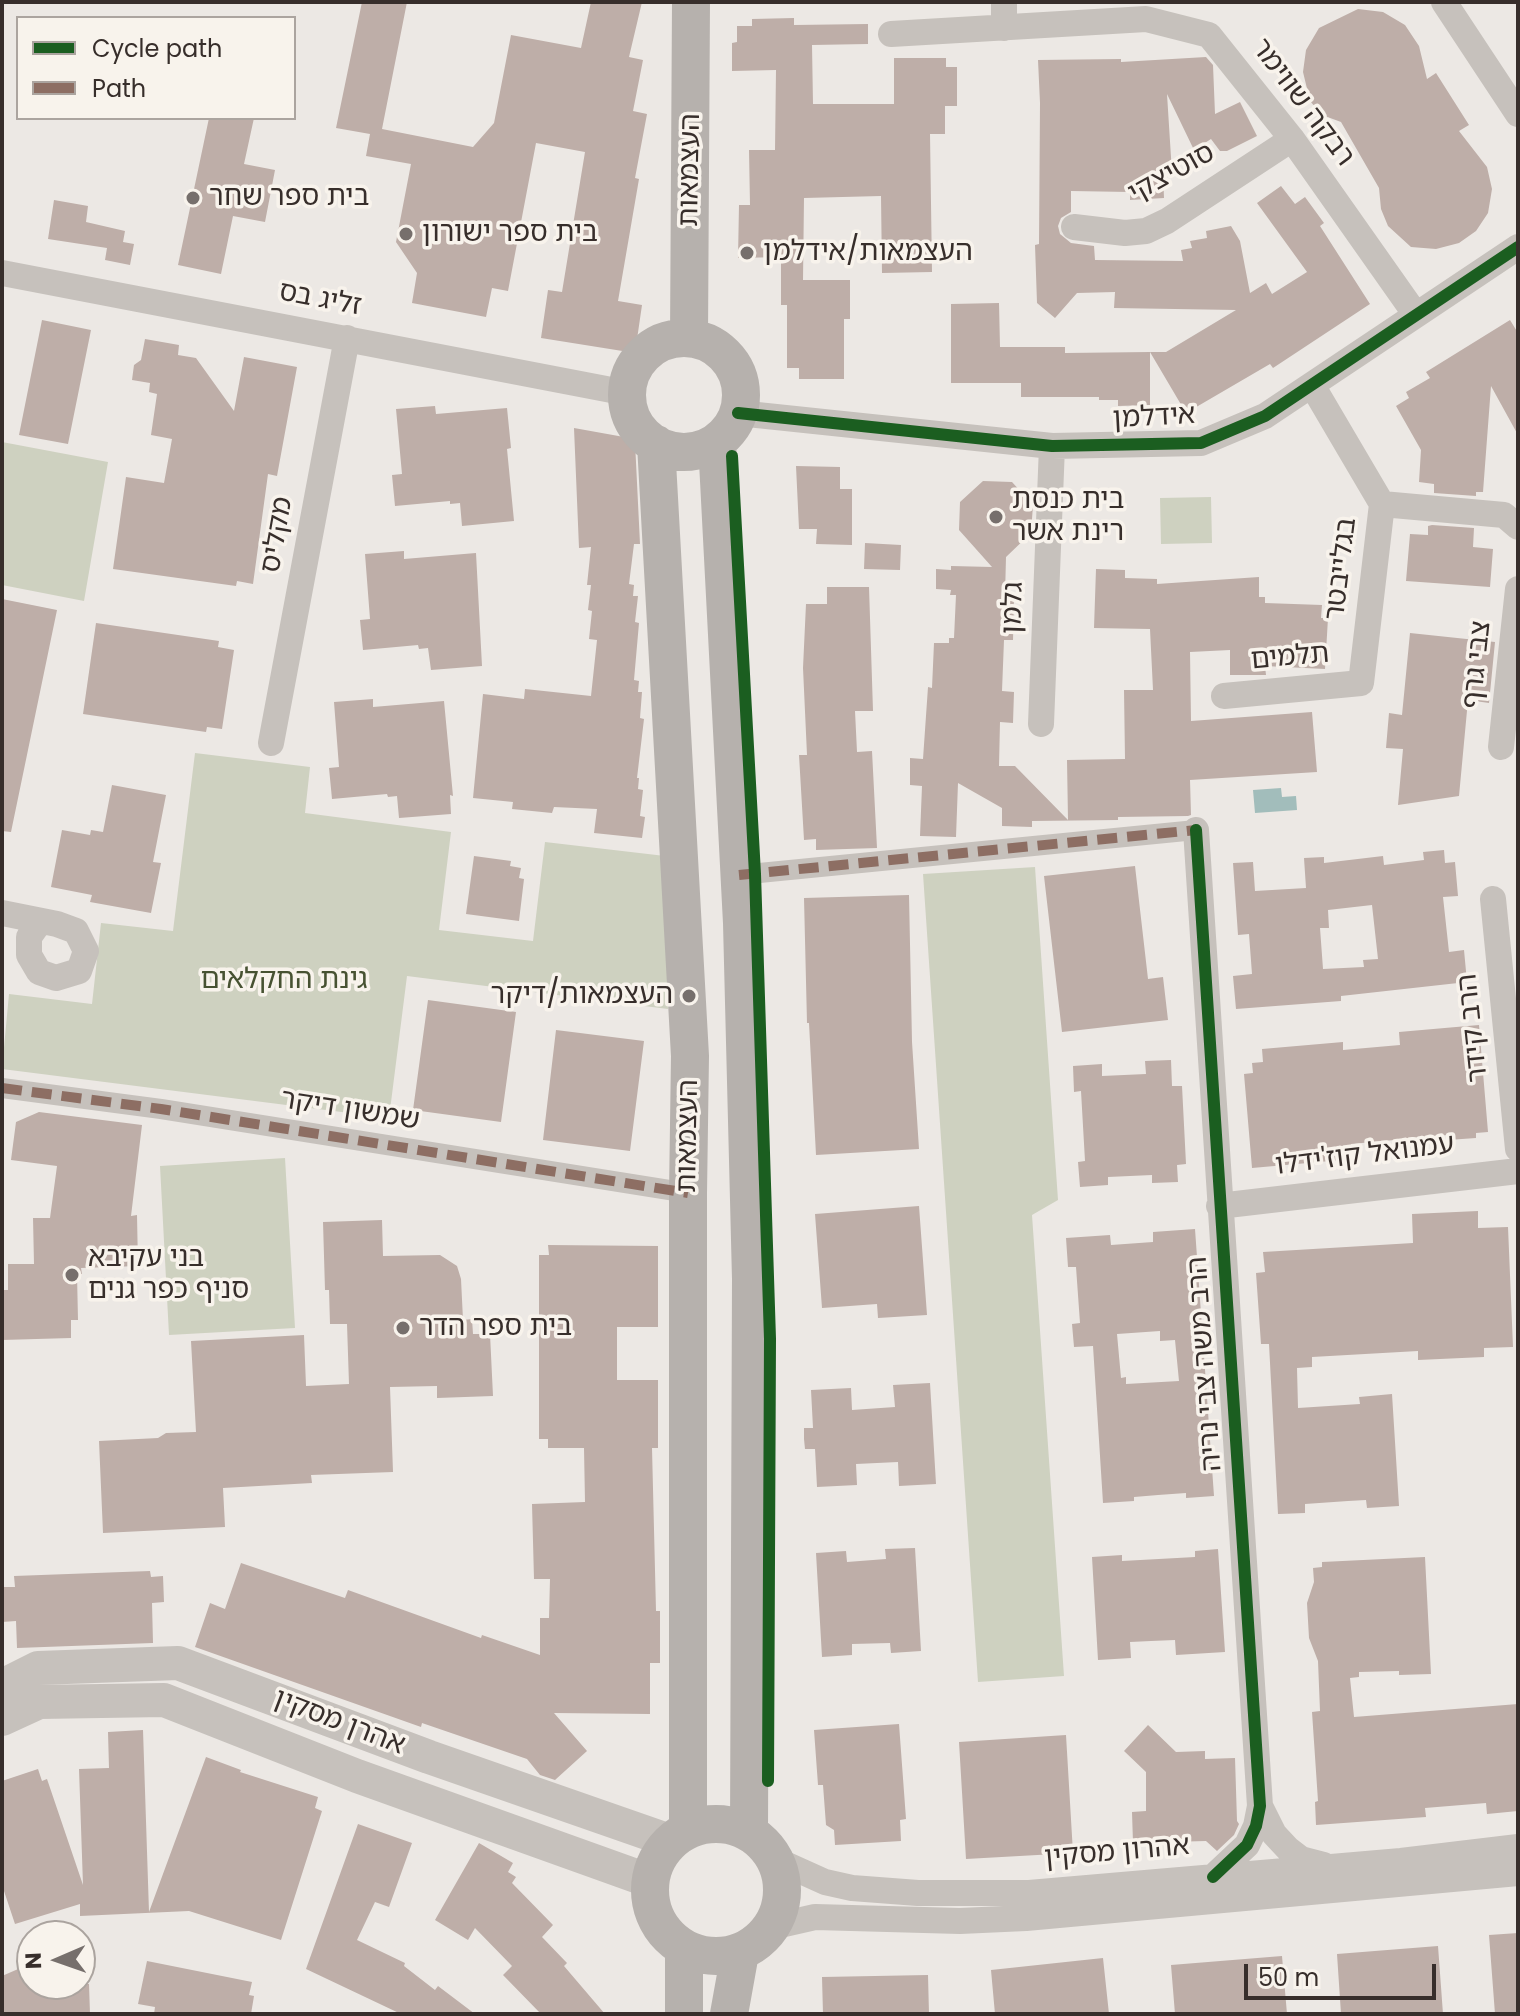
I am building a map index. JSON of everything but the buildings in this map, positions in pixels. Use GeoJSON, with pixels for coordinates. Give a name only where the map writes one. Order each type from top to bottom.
{"type":"FeatureCollection","features":[{"type":"Feature","properties":{"kind":"main road","name":"העצמאות"},"geometry":{"type":"LineString","coordinates":[[689,338],[691,2]]}},
{"type":"Feature","properties":{"kind":"main road"},"geometry":{"type":"LineString","coordinates":[[675,338],[689,338],[713,346],[728,359],[738,376],[741,395],[728,428],[701,450],[683,453],[665,449],[637,428],[629,411],[627,393],[631,374],[641,357],[656,345],[675,338]]}},
{"type":"Feature","properties":{"kind":"main road","name":"העצמאות"},"geometry":{"type":"LineString","coordinates":[[728,428],[751,1279],[761,1846]]}},
{"type":"Feature","properties":{"kind":"main road","name":"העצמאות"},"geometry":{"type":"LineString","coordinates":[[656,444],[690,1056],[679,1835]]}},
{"type":"Feature","properties":{"kind":"main road"},"geometry":{"type":"LineString","coordinates":[[708,1824],[729,1824],[761,1846],[782,1887],[780,1908],[771,1927],[758,1943],[740,1953],[721,1957],[703,1956],[684,1950],[668,1938],[656,1921],[650,1902],[650,1881],[656,1859],[679,1835],[708,1824]]}},
{"type":"Feature","properties":{"kind":"main road"},"geometry":{"type":"LineString","coordinates":[[684,1950],[684,2014]]}},
{"type":"Feature","properties":{"kind":"main road"},"geometry":{"type":"LineString","coordinates":[[729,2014],[740,1953]]}},
{"type":"Feature","properties":{"kind":"street"},"geometry":{"type":"LineString","coordinates":[[1444,2],[1518,114]]}},
{"type":"Feature","properties":{"kind":"street","name":"רבקה שווימר"},"geometry":{"type":"LineString","coordinates":[[891,34],[1004,15],[1146,19],[1209,35],[1292,139],[1416,315]]}},
{"type":"Feature","properties":{"kind":"street","name":"סוטיצקי"},"geometry":{"type":"LineString","coordinates":[[1074,227],[1125,233],[1146,231],[1167,221],[1292,139]]}},
{"type":"Feature","properties":{"kind":"street","name":"אידלמן"},"geometry":{"type":"LineString","coordinates":[[728,428],[1052,446],[1201,443],[1265,416],[1518,247]]}},
{"type":"Feature","properties":{"kind":"street","name":"זליג בס"},"geometry":{"type":"LineString","coordinates":[[2,273],[627,393]]}},
{"type":"Feature","properties":{"kind":"street","name":"מקליס"},"geometry":{"type":"LineString","coordinates":[[271,743],[347,338]]}},
{"type":"Feature","properties":{"kind":"street","name":"בגלייבטר"},"geometry":{"type":"LineString","coordinates":[[1312,385],[1382,504],[1361,683]]}},
{"type":"Feature","properties":{"kind":"street","name":"גלמן"},"geometry":{"type":"LineString","coordinates":[[1041,724],[1052,446]]}},
{"type":"Feature","properties":{"kind":"street"},"geometry":{"type":"LineString","coordinates":[[1382,504],[1504,515],[1518,527]]}},
{"type":"Feature","properties":{"kind":"street","name":"צבי גרף"},"geometry":{"type":"LineString","coordinates":[[1501,747],[1518,589]]}},
{"type":"Feature","properties":{"kind":"street","name":"תלמים"},"geometry":{"type":"LineString","coordinates":[[1224,696],[1361,683]]}},
{"type":"Feature","properties":{"kind":"street"},"geometry":{"type":"LineString","coordinates":[[739,875],[1196,830]]}},
{"type":"Feature","properties":{"kind":"street","name":"הרב משה צבי נריה"},"geometry":{"type":"LineString","coordinates":[[1196,830],[1260,1806],[1256,1826],[1247,1845],[1213,1877]]}},
{"type":"Feature","properties":{"kind":"street","name":"הרב קידר"},"geometry":{"type":"LineString","coordinates":[[1493,899],[1518,1149]]}},
{"type":"Feature","properties":{"kind":"street"},"geometry":{"type":"LineString","coordinates":[[2,913],[39,923]]}},
{"type":"Feature","properties":{"kind":"street","name":"שמשון דיקר"},"geometry":{"type":"LineString","coordinates":[[2,1088],[161,1109],[688,1193]]}},
{"type":"Feature","properties":{"kind":"street","name":"עמנואל קוז'ידלו"},"geometry":{"type":"LineString","coordinates":[[1219,1206],[1518,1171]]}},
{"type":"Feature","properties":{"kind":"street","name":"אהרן מסקין"},"geometry":{"type":"LineString","coordinates":[[2,1686],[38,1668],[178,1663],[429,1757],[679,1835]]}},
{"type":"Feature","properties":{"kind":"street","name":"אהרן מסקין"},"geometry":{"type":"LineString","coordinates":[[2,1719],[39,1702],[164,1700],[357,1776],[650,1881]]}},
{"type":"Feature","properties":{"kind":"street","name":"הרב משה צבי נריה"},"geometry":{"type":"LineString","coordinates":[[1260,1806],[1274,1834],[1288,1849],[1301,1859],[1328,1867]]}},
{"type":"Feature","properties":{"kind":"street","name":"אהרון מסקין"},"geometry":{"type":"LineString","coordinates":[[761,1846],[825,1882],[887,1892],[1029,1893],[1518,1847]]}},
{"type":"Feature","properties":{"kind":"street","name":"אהרון מסקין"},"geometry":{"type":"LineString","coordinates":[[771,1927],[815,1917],[960,1921],[1026,1918],[1518,1873]]}},
{"type":"Feature","properties":{"kind":"green space"},"geometry":{"type":"Polygon","coordinates":[[[2,442],[108,462],[84,601],[2,585],[2,442]]]}},
{"type":"Feature","properties":{"kind":"green space"},"geometry":{"type":"Polygon","coordinates":[[[1211,497],[1212,543],[1161,544],[1160,498],[1211,497]]]}},
{"type":"Feature","properties":{"kind":"green space","name":"גינת החקלאים"},"geometry":{"type":"Polygon","coordinates":[[[195,753],[310,767],[305,813],[451,832],[439,930],[533,941],[545,842],[665,856],[668,1009],[407,976],[389,1118],[2,1069],[9,994],[92,1004],[101,923],[173,931],[195,753]]]}},
{"type":"Feature","properties":{"kind":"green space"},"geometry":{"type":"Polygon","coordinates":[[[1035,867],[1058,1200],[1032,1215],[1064,1676],[978,1682],[923,874],[1035,867]]]}},
{"type":"Feature","properties":{"kind":"green space"},"geometry":{"type":"Polygon","coordinates":[[[285,1158],[295,1328],[169,1335],[160,1166],[285,1158]]]}},
{"type":"Feature","properties":{"kind":"water"},"geometry":{"type":"Polygon","coordinates":[[[1281,788],[1282,797],[1296,796],[1297,810],[1255,813],[1253,790],[1281,788]]]}},
{"type":"Feature","properties":{"kind":"marked path"},"geometry":{"type":"LineString","coordinates":[[739,875],[1196,830]]}},
{"type":"Feature","properties":{"kind":"marked path"},"geometry":{"type":"LineString","coordinates":[[2,1088],[161,1109],[688,1193]]}},
{"type":"Feature","properties":{"kind":"cycle path"},"geometry":{"type":"LineString","coordinates":[[738,413],[1052,446],[1201,443],[1265,416],[1518,247]]}},
{"type":"Feature","properties":{"kind":"cycle path"},"geometry":{"type":"LineString","coordinates":[[732,456],[755,874],[770,1339],[768,1781]]}},
{"type":"Feature","properties":{"kind":"cycle path"},"geometry":{"type":"LineString","coordinates":[[1196,830],[1260,1806],[1256,1826],[1247,1845],[1213,1877]]}},
{"type":"Feature","properties":{"kind":"place","name":"בית ספר שחר"},"geometry":{"type":"Point","coordinates":[193,198]}},
{"type":"Feature","properties":{"kind":"place","name":"בית ספר ישורון"},"geometry":{"type":"Point","coordinates":[406,234]}},
{"type":"Feature","properties":{"kind":"place","name":"העצמאות/אידלמן"},"geometry":{"type":"Point","coordinates":[747,253]}},
{"type":"Feature","properties":{"kind":"place","name":"בית כנסת רינת אשר"},"geometry":{"type":"Point","coordinates":[996,517]}},
{"type":"Feature","properties":{"kind":"place","name":"העצמאות/דיקר"},"geometry":{"type":"Point","coordinates":[689,996]}},
{"type":"Feature","properties":{"kind":"place","name":"בני עקיבא סניף כפר גנים"},"geometry":{"type":"Point","coordinates":[72,1275]}},
{"type":"Feature","properties":{"kind":"place","name":"בית ספר הדר"},"geometry":{"type":"Point","coordinates":[403,1328]}}]}
